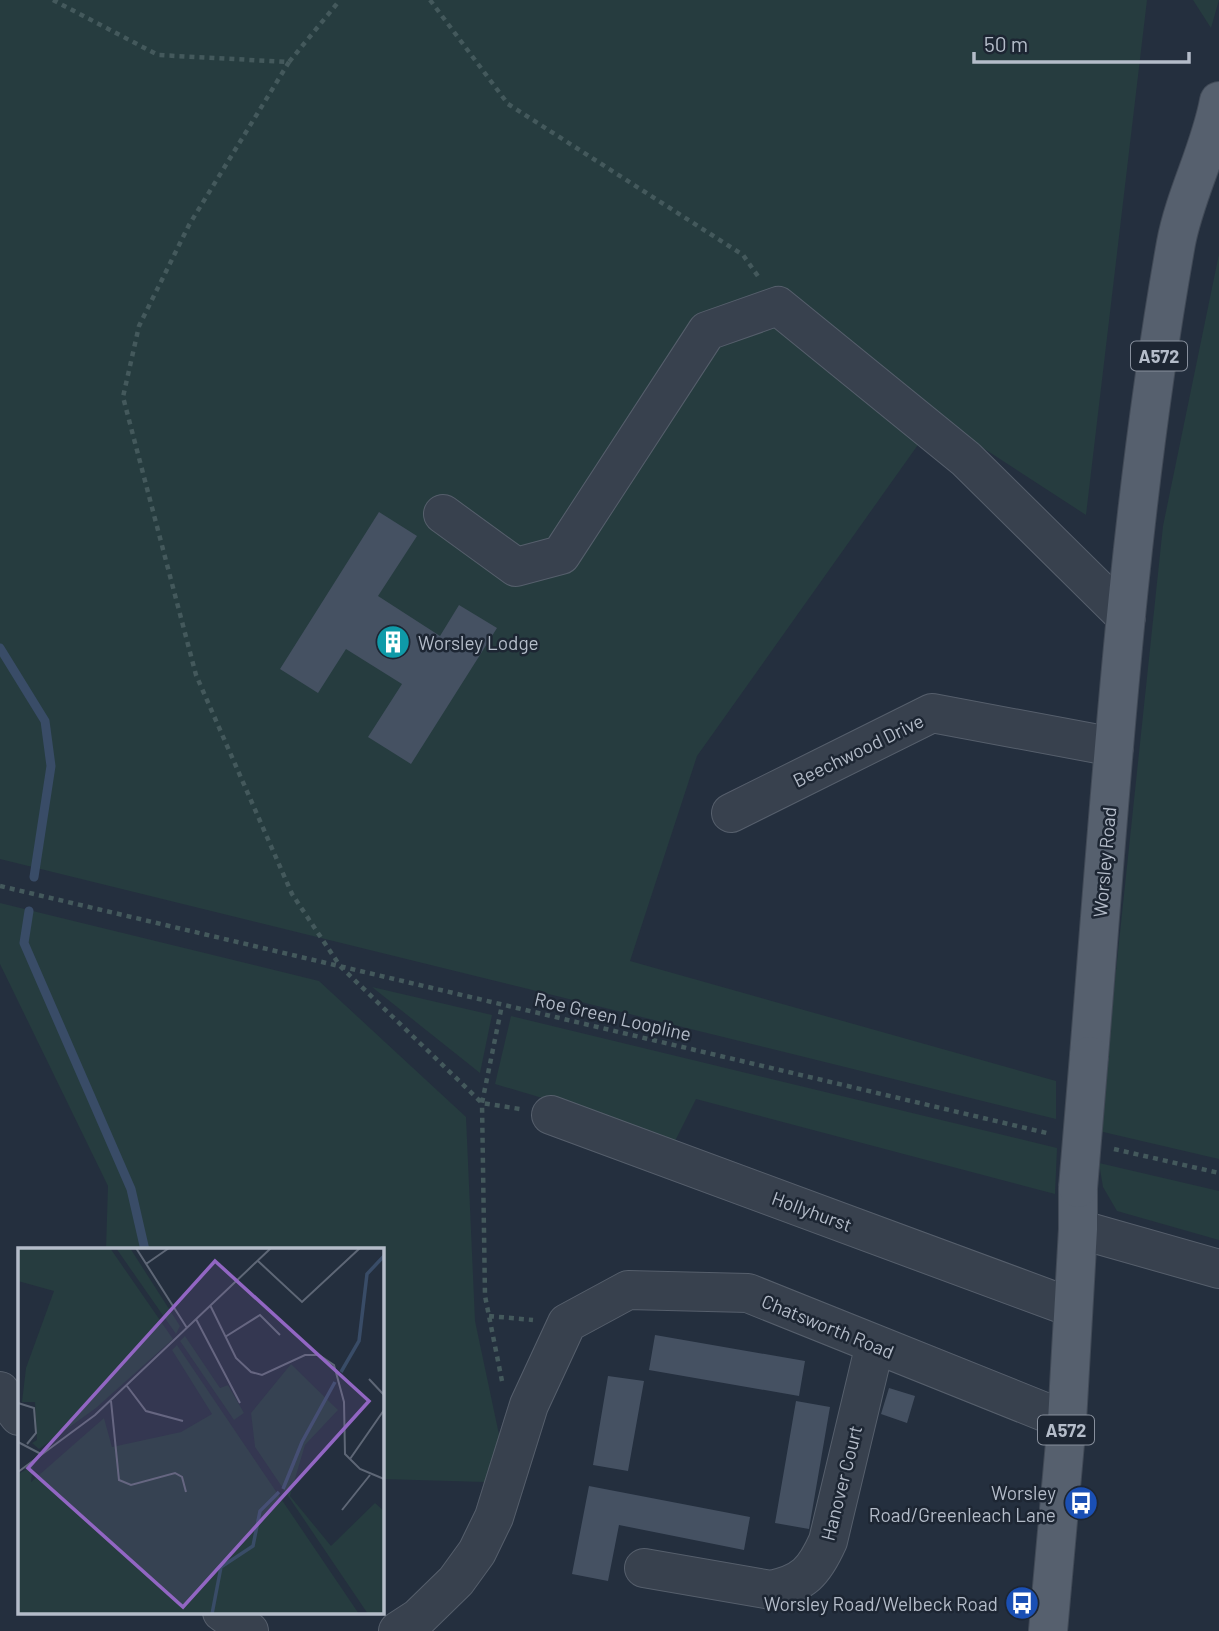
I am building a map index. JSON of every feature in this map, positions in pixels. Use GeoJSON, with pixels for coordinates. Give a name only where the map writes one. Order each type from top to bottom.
{"type":"FeatureCollection","features":[{"type":"Feature","properties":{"kind":"main road","name":"Worsley Road"},"geometry":{"type":"LineString","coordinates":[[1048,1631],[1067,1421],[1078,1188],[1114,747],[1138,495],[1177,239],[1218,107]]}},
{"type":"Feature","properties":{"kind":"street"},"geometry":{"type":"LineString","coordinates":[[443,514],[516,567],[561,555],[707,331],[778,306],[966,459],[1126,617]]}},
{"type":"Feature","properties":{"kind":"street","name":"Beechwood Drive"},"geometry":{"type":"LineString","coordinates":[[731,813],[933,713],[1114,747]]}},
{"type":"Feature","properties":{"kind":"street","name":"Hollyhurst"},"geometry":{"type":"LineString","coordinates":[[551,1115],[1073,1308]]}},
{"type":"Feature","properties":{"kind":"street"},"geometry":{"type":"LineString","coordinates":[[1078,1229],[1219,1269]]}},
{"type":"Feature","properties":{"kind":"street","name":"Chatsworth Road"},"geometry":{"type":"LineString","coordinates":[[567,1323],[628,1290],[748,1293],[875,1344],[908,1374],[1067,1421]]}},
{"type":"Feature","properties":{"kind":"street"},"geometry":{"type":"LineString","coordinates":[[398,1631],[418,1618],[456,1581],[477,1552],[494,1517],[529,1405],[567,1323]]}},
{"type":"Feature","properties":{"kind":"street","name":"Hanover Court"},"geometry":{"type":"LineString","coordinates":[[644,1568],[771,1590],[791,1586],[808,1575],[819,1562],[828,1541],[875,1344]]}},
{"type":"Feature","properties":{"kind":"street"},"geometry":{"type":"LineString","coordinates":[[0,1391],[18,1415]]}},
{"type":"Feature","properties":{"kind":"street"},"geometry":{"type":"LineString","coordinates":[[225,1614],[249,1631]]}},
{"type":"Feature","properties":{"kind":"path"},"geometry":{"type":"LineString","coordinates":[[53,0],[158,55],[289,62]]}},
{"type":"Feature","properties":{"kind":"path"},"geometry":{"type":"LineString","coordinates":[[341,0],[289,62],[189,225],[139,326],[123,397],[196,675],[292,894],[340,967],[482,1103],[551,1115]]}},
{"type":"Feature","properties":{"kind":"path"},"geometry":{"type":"LineString","coordinates":[[430,0],[508,104],[743,255],[778,306]]}},
{"type":"Feature","properties":{"kind":"path","name":"Roe Green Loopline"},"geometry":{"type":"LineString","coordinates":[[0,886],[1057,1135]]}},
{"type":"Feature","properties":{"kind":"path"},"geometry":{"type":"LineString","coordinates":[[502,1005],[482,1103],[485,1296],[502,1381]]}},
{"type":"Feature","properties":{"kind":"path"},"geometry":{"type":"LineString","coordinates":[[1111,1148],[1219,1173]]}},
{"type":"Feature","properties":{"kind":"path"},"geometry":{"type":"LineString","coordinates":[[489,1315],[567,1323]]}},
{"type":"Feature","properties":{"kind":"green space"},"geometry":{"type":"Polygon","coordinates":[[[0,0],[1147,0],[1086,515],[937,418],[697,756],[630,961],[1056,1081],[1056,1119],[0,859],[0,0]]]}},
{"type":"Feature","properties":{"kind":"green space"},"geometry":{"type":"Polygon","coordinates":[[[1193,0],[1219,0],[1211,28],[1193,0]]]}},
{"type":"Feature","properties":{"kind":"green space"},"geometry":{"type":"Polygon","coordinates":[[[1219,254],[1219,1159],[1099,1131],[1163,526],[1219,254]]]}},
{"type":"Feature","properties":{"kind":"green space"},"geometry":{"type":"Polygon","coordinates":[[[0,903],[319,981],[466,1117],[475,1321],[501,1444],[485,1482],[383,1479],[383,1248],[106,1248],[108,1186],[0,964],[0,903]]]}},
{"type":"Feature","properties":{"kind":"green space"},"geometry":{"type":"Polygon","coordinates":[[[372,987],[492,1015],[480,1073],[372,987]]]}},
{"type":"Feature","properties":{"kind":"green space"},"geometry":{"type":"Polygon","coordinates":[[[511,1016],[1057,1148],[1055,1194],[696,1099],[673,1145],[559,1103],[495,1084],[511,1016]]]}},
{"type":"Feature","properties":{"kind":"green space"},"geometry":{"type":"Polygon","coordinates":[[[1099,1163],[1219,1191],[1219,1240],[1117,1211],[1103,1187],[1099,1163]]]}},
{"type":"Feature","properties":{"kind":"building","name":"Worsley Lodge"},"geometry":{"type":"Polygon","coordinates":[[[379,512],[417,536],[378,596],[440,636],[459,605],[497,628],[411,764],[368,737],[402,684],[346,649],[318,693],[280,669],[379,512]]]}},
{"type":"Feature","properties":{"kind":"building"},"geometry":{"type":"Polygon","coordinates":[[[655,1335],[805,1361],[799,1396],[649,1370],[655,1335]]]}},
{"type":"Feature","properties":{"kind":"building"},"geometry":{"type":"Polygon","coordinates":[[[608,1376],[644,1381],[628,1471],[593,1465],[608,1376]]]}},
{"type":"Feature","properties":{"kind":"building"},"geometry":{"type":"Polygon","coordinates":[[[889,1388],[915,1396],[907,1423],[881,1414],[889,1388]]]}},
{"type":"Feature","properties":{"kind":"building"},"geometry":{"type":"Polygon","coordinates":[[[796,1401],[830,1407],[809,1529],[775,1523],[796,1401]]]}},
{"type":"Feature","properties":{"kind":"building"},"geometry":{"type":"Polygon","coordinates":[[[589,1486],[750,1517],[744,1550],[619,1525],[608,1581],[572,1574],[589,1486]]]}},
{"type":"Feature","properties":{"kind":"waterway"},"geometry":{"type":"LineString","coordinates":[[0,648],[45,721],[51,766],[34,877]]}},
{"type":"Feature","properties":{"kind":"waterway"},"geometry":{"type":"LineString","coordinates":[[29,911],[24,943],[131,1189],[145,1248]]}},
{"type":"Feature","properties":{"kind":"place","name":"Worsley Lodge"},"geometry":{"type":"Point","coordinates":[393,642]}},
{"type":"Feature","properties":{"kind":"place","name":"Worsley Road/Greenleach Lane"},"geometry":{"type":"Point","coordinates":[1081,1503]}},
{"type":"Feature","properties":{"kind":"place","name":"Worsley Road/Welbeck Road"},"geometry":{"type":"Point","coordinates":[1022,1603]}}]}
